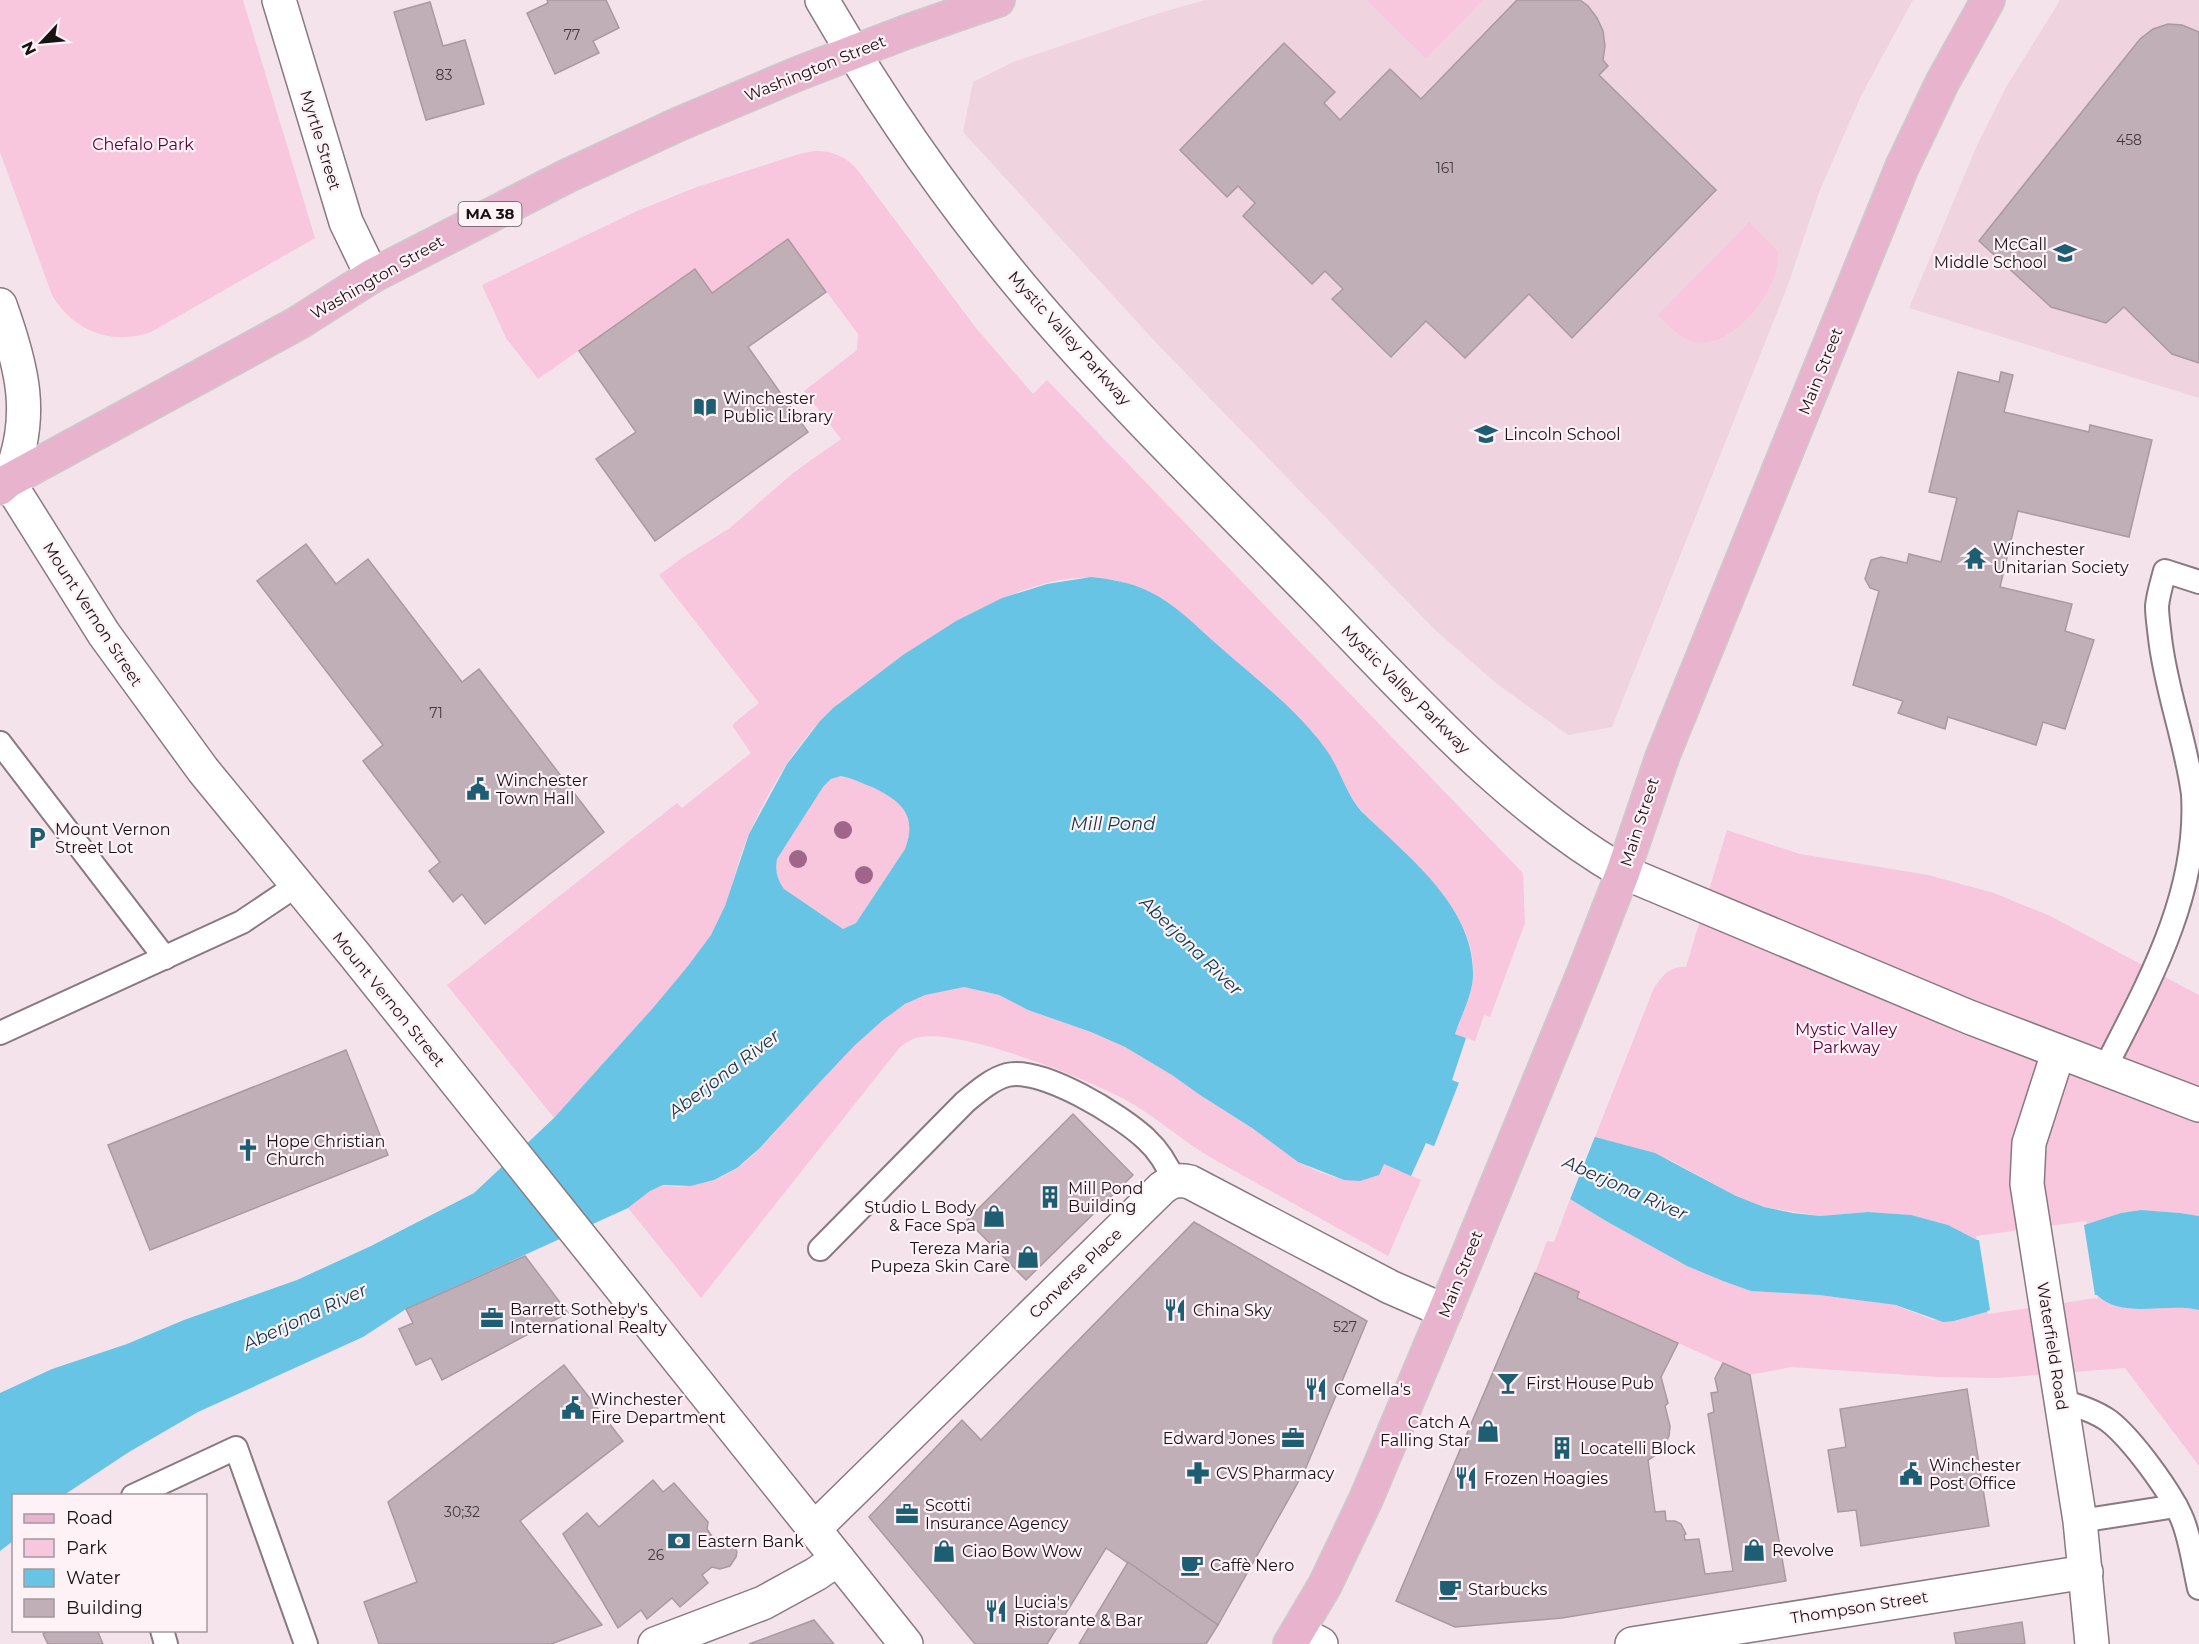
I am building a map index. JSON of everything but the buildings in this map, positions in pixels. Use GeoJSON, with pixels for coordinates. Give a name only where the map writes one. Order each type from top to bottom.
{"type":"FeatureCollection","features":[{"type":"Feature","properties":{"kind":"main road","name":"Myrtle Street"},"geometry":{"type":"LineString","coordinates":[[279,0],[346,222],[372,276]]}},
{"type":"Feature","properties":{"kind":"main road","name":"Mystic Valley Parkway"},"geometry":{"type":"LineString","coordinates":[[822,0],[853,53],[909,138],[972,224],[1035,303],[1102,378],[1433,718],[1554,826],[1623,872],[2058,1053],[2199,1106]]}},
{"type":"Feature","properties":{"kind":"main road","name":"Washington Street"},"geometry":{"type":"LineString","coordinates":[[3,484],[298,323],[372,276],[497,210],[646,138],[744,96],[998,0]]}},
{"type":"Feature","properties":{"kind":"main road","name":"Main Street"},"geometry":{"type":"LineString","coordinates":[[1303,1640],[1325,1585],[1366,1499],[1545,1068],[1623,872],[1663,755],[1902,167],[1945,75],[1988,0]]}},
{"type":"Feature","properties":{"kind":"main road"},"geometry":{"type":"LineString","coordinates":[[0,305],[18,364],[25,413],[23,437],[17,460],[3,484]]}},
{"type":"Feature","properties":{"kind":"main road","name":"Mount Vernon Street"},"geometry":{"type":"LineString","coordinates":[[3,484],[148,698],[203,770],[906,1644]]}},
{"type":"Feature","properties":{"kind":"main road","name":"Waterfield Road"},"geometry":{"type":"LineString","coordinates":[[2058,1053],[2029,1143],[2026,1177],[2080,1521],[2092,1644]]}},
{"type":"Feature","properties":{"kind":"main road"},"geometry":{"type":"LineString","coordinates":[[1174,1181],[1190,1182],[1390,1287],[1445,1311]]}},
{"type":"Feature","properties":{"kind":"main road","name":"Converse Place"},"geometry":{"type":"LineString","coordinates":[[814,1529],[1162,1188],[1174,1181]]}},
{"type":"Feature","properties":{"kind":"main road"},"geometry":{"type":"LineString","coordinates":[[655,1644],[763,1603],[816,1574],[838,1559]]}},
{"type":"Feature","properties":{"kind":"main road","name":"Thompson Street"},"geometry":{"type":"LineString","coordinates":[[1632,1644],[2086,1572]]}},
{"type":"Feature","properties":{"kind":"lane"},"geometry":{"type":"LineString","coordinates":[[2104,1070],[2163,956],[2179,917],[2189,879],[2194,839],[2195,769],[2167,679],[2157,607],[2166,571],[2199,582]]}},
{"type":"Feature","properties":{"kind":"lane"},"geometry":{"type":"LineString","coordinates":[[0,743],[165,958]]}},
{"type":"Feature","properties":{"kind":"lane"},"geometry":{"type":"LineString","coordinates":[[0,1033],[242,922],[297,885]]}},
{"type":"Feature","properties":{"kind":"lane"},"geometry":{"type":"LineString","coordinates":[[820,1249],[965,1102],[1007,1075],[1026,1074],[1040,1078],[1107,1110],[1148,1141],[1165,1162],[1174,1181]]}},
{"type":"Feature","properties":{"kind":"lane"},"geometry":{"type":"LineString","coordinates":[[2062,1401],[2096,1413],[2118,1429],[2156,1474],[2176,1506],[2188,1538],[2199,1588]]}},
{"type":"Feature","properties":{"kind":"lane"},"geometry":{"type":"LineString","coordinates":[[137,1494],[236,1448],[306,1644]]}},
{"type":"Feature","properties":{"kind":"lane"},"geometry":{"type":"LineString","coordinates":[[2080,1521],[2176,1506]]}},
{"type":"Feature","properties":{"kind":"shaded area","name":"Lincoln School"},"geometry":{"type":"Polygon","coordinates":[[[1205,0],[1913,0],[1861,96],[1820,190],[1789,282],[1612,727],[1568,735],[1497,684],[1434,629],[1161,348],[963,132],[973,82],[1013,62],[1205,0]]]}},
{"type":"Feature","properties":{"kind":"shaded area","name":"McCall Middle School"},"geometry":{"type":"Polygon","coordinates":[[[2060,0],[2199,0],[2199,398],[1909,308],[1977,145],[2005,89],[2060,0]]]}},
{"type":"Feature","properties":{"kind":"green space","name":"Chefalo Park"},"geometry":{"type":"Polygon","coordinates":[[[0,0],[243,0],[315,238],[151,332],[136,336],[108,336],[82,326],[71,318],[52,295],[0,152],[0,0]]]}},
{"type":"Feature","properties":{"kind":"green space"},"geometry":{"type":"Polygon","coordinates":[[[1367,0],[1483,0],[1426,58],[1367,0]]]}},
{"type":"Feature","properties":{"kind":"green space"},"geometry":{"type":"Polygon","coordinates":[[[814,151],[837,155],[856,168],[976,328],[1033,394],[1047,380],[1523,873],[1525,923],[1490,1017],[1484,1015],[1475,1041],[1455,1034],[1468,1001],[1473,980],[1473,958],[1458,918],[1432,883],[1362,811],[1347,790],[1332,759],[1319,740],[1286,704],[1177,610],[1138,587],[1108,579],[1078,578],[1046,583],[981,608],[950,625],[893,663],[829,712],[807,736],[775,782],[751,830],[725,907],[709,938],[655,1009],[554,1118],[447,985],[677,803],[682,808],[751,753],[733,727],[734,723],[759,703],[659,575],[730,528],[793,473],[841,439],[804,391],[857,350],[858,334],[788,240],[712,293],[695,269],[538,379],[506,338],[482,285],[635,212],[694,188],[814,151]]]}},
{"type":"Feature","properties":{"kind":"green space"},"geometry":{"type":"Polygon","coordinates":[[[1749,222],[1778,251],[1777,265],[1764,297],[1740,325],[1726,335],[1711,341],[1696,342],[1675,332],[1658,315],[1749,222]]]}},
{"type":"Feature","properties":{"kind":"green space"},"geometry":{"type":"Polygon","coordinates":[[[841,776],[853,779],[891,797],[905,810],[910,827],[905,849],[856,923],[843,929],[784,889],[778,878],[776,867],[777,859],[823,787],[831,779],[841,776]]]}},
{"type":"Feature","properties":{"kind":"green space","name":"Mystic Valley Parkway"},"geometry":{"type":"Polygon","coordinates":[[[1727,830],[1800,854],[1928,875],[1994,893],[2050,916],[2199,995],[2199,1216],[2141,1210],[2121,1213],[2087,1224],[1977,1240],[1948,1225],[1911,1215],[1868,1212],[1820,1216],[1764,1207],[1736,1196],[1670,1160],[1595,1137],[1653,990],[1670,970],[1686,967],[1727,830]]]}},
{"type":"Feature","properties":{"kind":"green space"},"geometry":{"type":"Polygon","coordinates":[[[964,987],[999,995],[1028,1010],[1091,1032],[1125,1047],[1252,1128],[1298,1162],[1322,1173],[1344,1180],[1384,1164],[1421,1180],[1388,1256],[1215,1160],[1136,1106],[1105,1090],[1024,1057],[994,1048],[940,1037],[920,1037],[900,1047],[701,1298],[628,1208],[657,1187],[680,1187],[702,1183],[736,1169],[764,1145],[817,1084],[868,1032],[905,1004],[924,995],[964,987]]]}},
{"type":"Feature","properties":{"kind":"green space"},"geometry":{"type":"Polygon","coordinates":[[[1570,1199],[1687,1266],[1751,1291],[1819,1295],[1896,1305],[1933,1320],[1955,1321],[1990,1311],[2097,1295],[2107,1302],[2131,1308],[2199,1310],[2199,1466],[2125,1368],[1998,1378],[1938,1377],[1791,1367],[1750,1375],[1577,1298],[1578,1292],[1535,1273],[1547,1241],[1554,1242],[1570,1199]]]}},
{"type":"Feature","properties":{"kind":"water","name":"Mill Pond"},"geometry":{"type":"Polygon","coordinates":[[[1091,577],[1127,583],[1141,588],[1168,602],[1186,616],[1302,720],[1330,756],[1361,811],[1435,884],[1451,905],[1463,928],[1471,952],[1473,977],[1468,999],[1455,1034],[1466,1038],[1452,1080],[1595,1137],[1655,1153],[1736,1196],[1764,1207],[1793,1213],[1820,1216],[1868,1212],[1911,1215],[1948,1225],[1977,1240],[2087,1224],[2121,1213],[2141,1210],[2199,1216],[2199,1310],[2186,1308],[2132,1309],[2119,1307],[2097,1295],[1990,1311],[1943,1322],[1896,1305],[1819,1295],[1751,1291],[1687,1266],[1570,1199],[1426,1143],[1411,1176],[1384,1164],[1379,1175],[1360,1181],[1344,1180],[1298,1162],[1252,1128],[1125,1047],[1091,1032],[1028,1010],[999,995],[964,987],[925,995],[905,1004],[883,1020],[854,1046],[760,1148],[737,1168],[714,1180],[691,1186],[663,1185],[650,1191],[628,1208],[406,1309],[363,1337],[198,1412],[129,1452],[66,1494],[12,1494],[12,1542],[0,1551],[0,1393],[52,1369],[127,1344],[184,1320],[297,1280],[371,1246],[474,1193],[554,1118],[653,1008],[711,935],[725,906],[749,834],[787,764],[820,721],[833,708],[903,655],[956,621],[1002,598],[1047,584],[1091,577]],[[841,776],[831,779],[823,787],[777,859],[778,878],[784,889],[843,929],[856,923],[905,849],[909,837],[908,818],[904,810],[891,798],[872,787],[841,776]]]}},
{"type":"Feature","properties":{"kind":"pier"},"geometry":{"type":"Polygon","coordinates":[[[1460,1080],[1596,1134],[1569,1202],[1433,1149],[1460,1080]]]}},
{"type":"Feature","properties":{"kind":"pier"},"geometry":{"type":"Polygon","coordinates":[[[2086,1221],[2087,1224],[2084,1225],[2095,1295],[2098,1300],[2096,1298],[1988,1314],[1987,1311],[1990,1310],[1979,1240],[1976,1236],[2086,1221]]]}},
{"type":"Feature","properties":{"kind":"place","name":"McCall Middle School"},"geometry":{"type":"Point","coordinates":[2065,253]}},
{"type":"Feature","properties":{"kind":"place","name":"Winchester Public Library"},"geometry":{"type":"Point","coordinates":[705,407]}},
{"type":"Feature","properties":{"kind":"place","name":"Lincoln School"},"geometry":{"type":"Point","coordinates":[1486,434]}},
{"type":"Feature","properties":{"kind":"place","name":"Winchester Unitarian Society"},"geometry":{"type":"Point","coordinates":[1975,558]}},
{"type":"Feature","properties":{"kind":"place","name":"Winchester Town Hall"},"geometry":{"type":"Point","coordinates":[478,789]}},
{"type":"Feature","properties":{"kind":"place","name":"Mount Vernon Street Lot"},"geometry":{"type":"Point","coordinates":[37,838]}},
{"type":"Feature","properties":{"kind":"place","name":"Hope Christian Church"},"geometry":{"type":"Point","coordinates":[248,1150]}},
{"type":"Feature","properties":{"kind":"place","name":"Mill Pond Building"},"geometry":{"type":"Point","coordinates":[1050,1197]}},
{"type":"Feature","properties":{"kind":"place","name":"Studio L Body & Face Spa"},"geometry":{"type":"Point","coordinates":[994,1216]}},
{"type":"Feature","properties":{"kind":"place","name":"Tereza Maria Pupeza Skin Care"},"geometry":{"type":"Point","coordinates":[1028,1257]}},
{"type":"Feature","properties":{"kind":"place","name":"China Sky"},"geometry":{"type":"Point","coordinates":[1175,1310]}},
{"type":"Feature","properties":{"kind":"place","name":"Barrett Sotheby's International Realty"},"geometry":{"type":"Point","coordinates":[492,1318]}},
{"type":"Feature","properties":{"kind":"place","name":"First House Pub"},"geometry":{"type":"Point","coordinates":[1508,1383]}},
{"type":"Feature","properties":{"kind":"place","name":"Comella's"},"geometry":{"type":"Point","coordinates":[1316,1389]}},
{"type":"Feature","properties":{"kind":"place","name":"Winchester Fire Department"},"geometry":{"type":"Point","coordinates":[573,1408]}},
{"type":"Feature","properties":{"kind":"place","name":"Catch A Falling Star"},"geometry":{"type":"Point","coordinates":[1488,1431]}},
{"type":"Feature","properties":{"kind":"place","name":"Edward Jones"},"geometry":{"type":"Point","coordinates":[1293,1438]}},
{"type":"Feature","properties":{"kind":"place","name":"Locatelli Block"},"geometry":{"type":"Point","coordinates":[1562,1448]}},
{"type":"Feature","properties":{"kind":"place","name":"CVS Pharmacy"},"geometry":{"type":"Point","coordinates":[1198,1473]}},
{"type":"Feature","properties":{"kind":"place","name":"Winchester Post Office"},"geometry":{"type":"Point","coordinates":[1911,1474]}},
{"type":"Feature","properties":{"kind":"place","name":"Frozen Hoagies"},"geometry":{"type":"Point","coordinates":[1466,1478]}},
{"type":"Feature","properties":{"kind":"place","name":"Scotti Insurance Agency"},"geometry":{"type":"Point","coordinates":[907,1514]}},
{"type":"Feature","properties":{"kind":"place","name":"Eastern Bank"},"geometry":{"type":"Point","coordinates":[679,1541]}},
{"type":"Feature","properties":{"kind":"place","name":"Revolve"},"geometry":{"type":"Point","coordinates":[1754,1550]}},
{"type":"Feature","properties":{"kind":"place","name":"Ciao Bow Wow"},"geometry":{"type":"Point","coordinates":[944,1551]}},
{"type":"Feature","properties":{"kind":"place","name":"Caffè Nero"},"geometry":{"type":"Point","coordinates":[1192,1565]}},
{"type":"Feature","properties":{"kind":"place","name":"Starbucks"},"geometry":{"type":"Point","coordinates":[1450,1589]}},
{"type":"Feature","properties":{"kind":"place","name":"Lucia's Ristorante & Bar"},"geometry":{"type":"Point","coordinates":[996,1611]}},
{"type":"Feature","properties":{"kind":"water label","name":"Aberjona River"},"geometry":{"type":"Point","coordinates":[1191,946]}},
{"type":"Feature","properties":{"kind":"water label","name":"Aberjona River"},"geometry":{"type":"Point","coordinates":[724,1074]}},
{"type":"Feature","properties":{"kind":"water label","name":"Aberjona River"},"geometry":{"type":"Point","coordinates":[1625,1188]}},
{"type":"Feature","properties":{"kind":"water label","name":"Aberjona River"},"geometry":{"type":"Point","coordinates":[305,1317]}}]}
